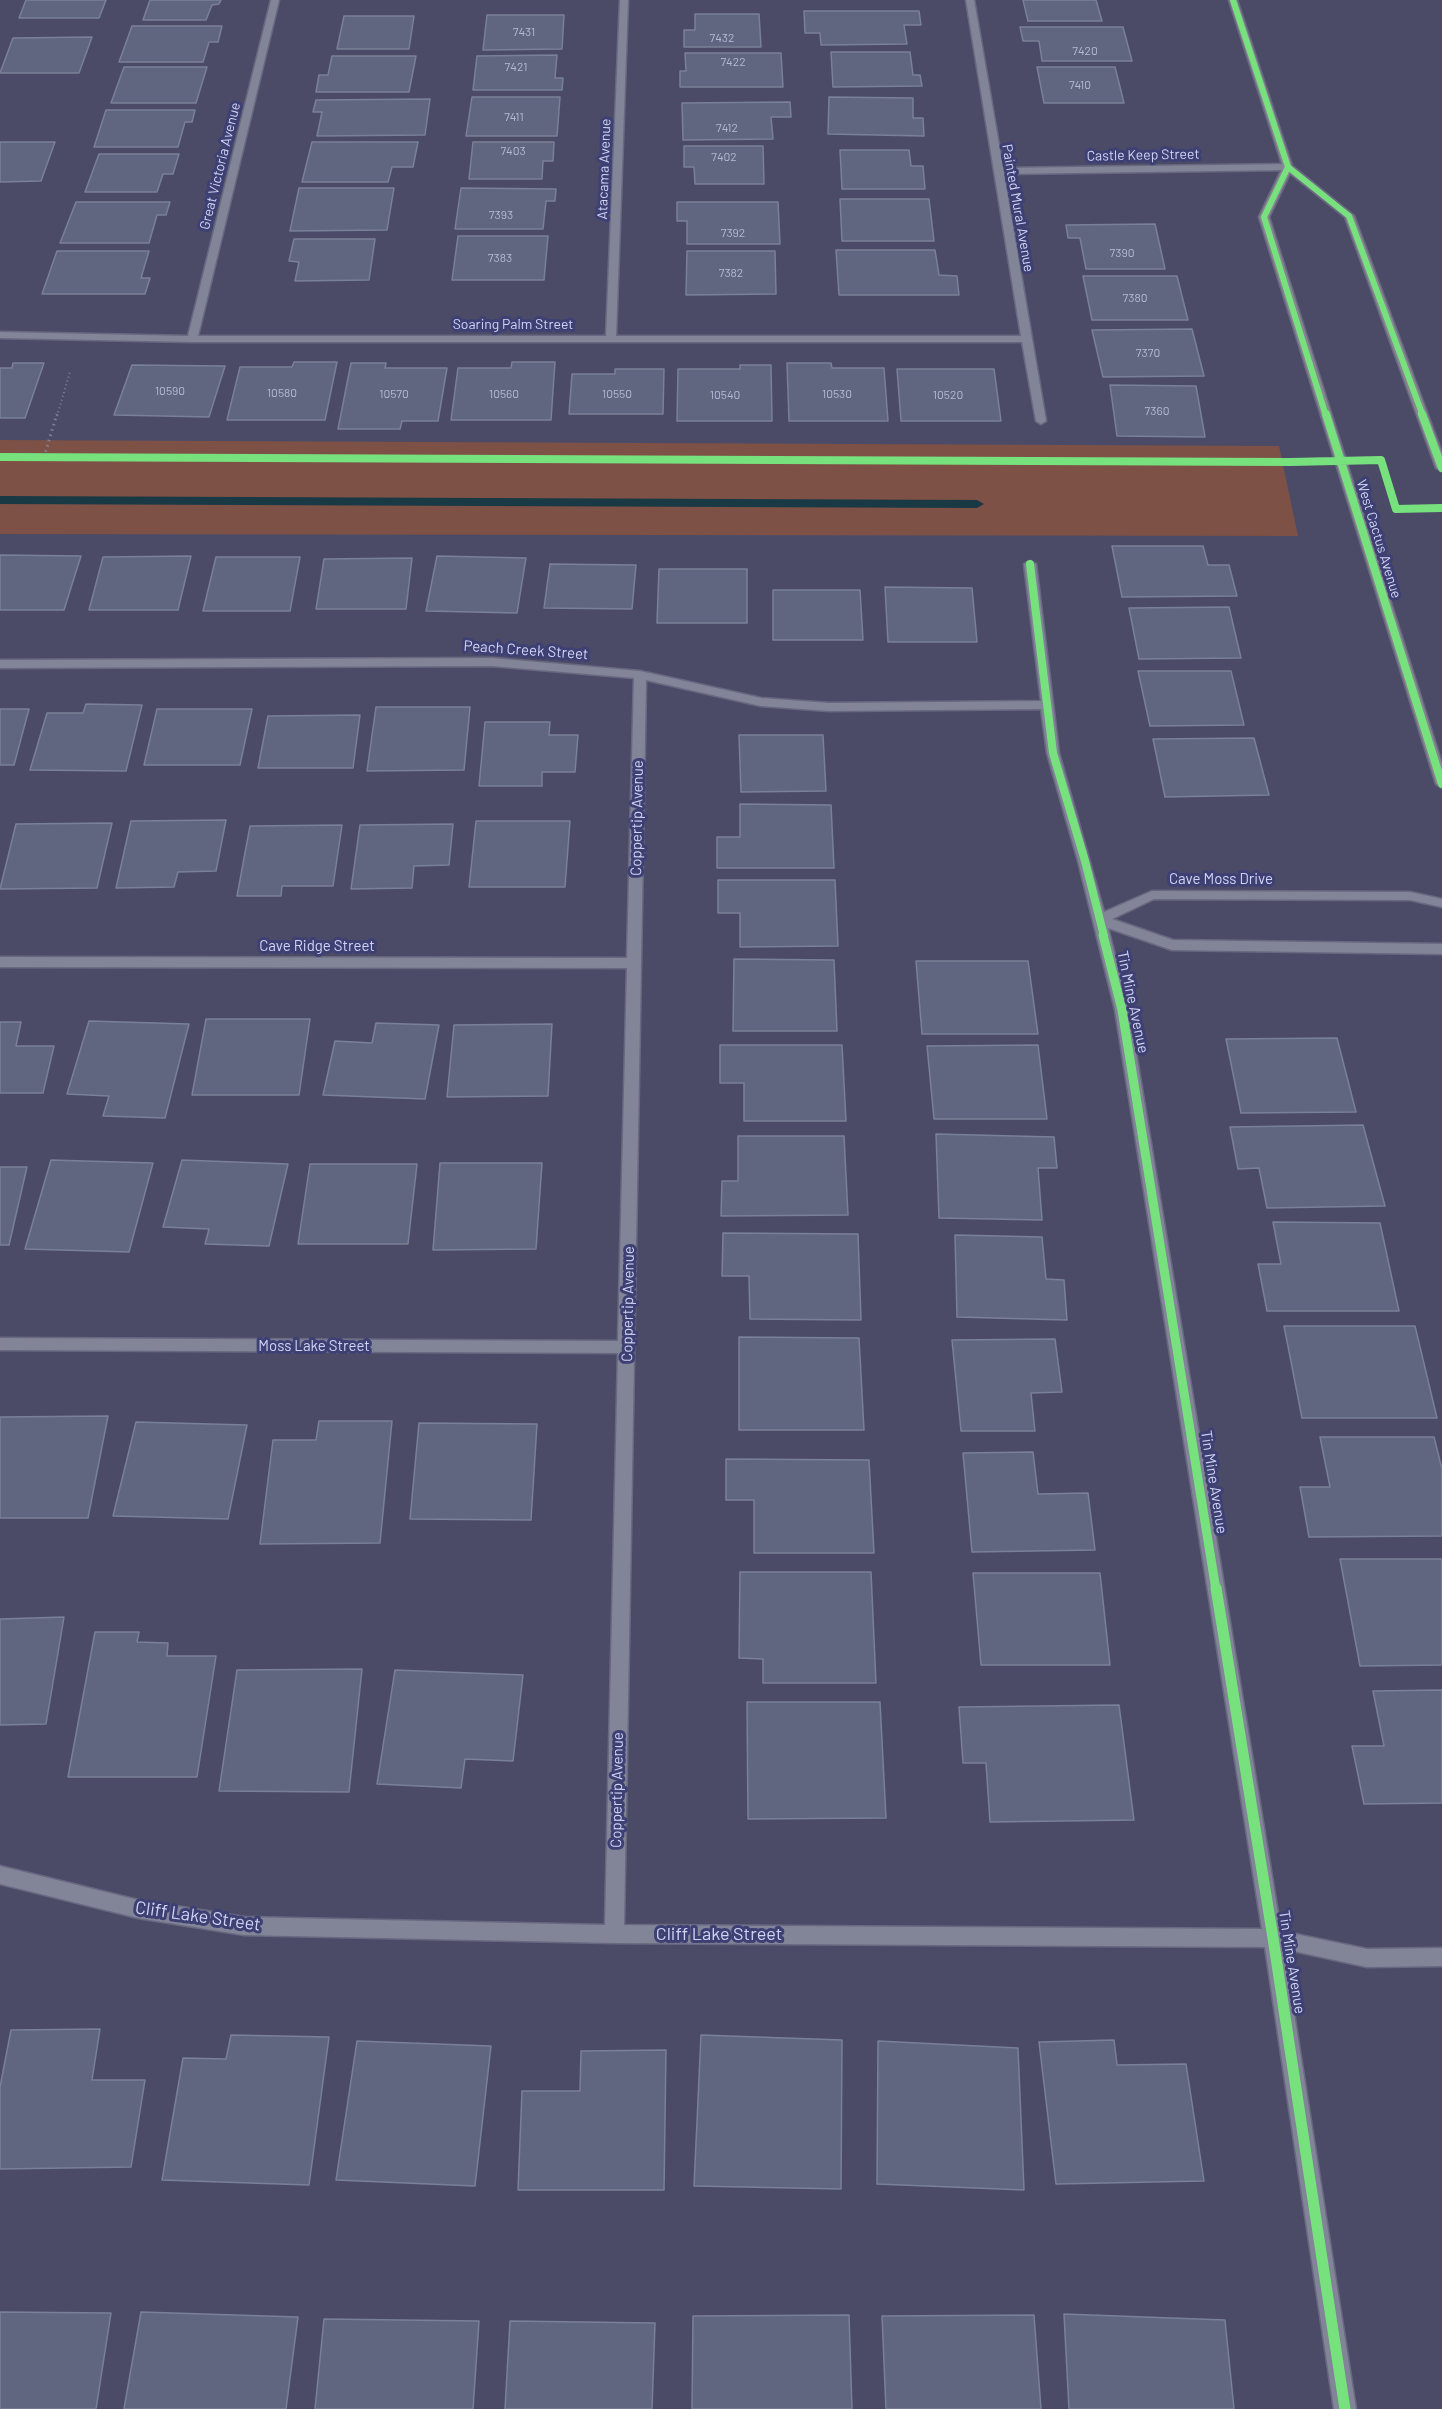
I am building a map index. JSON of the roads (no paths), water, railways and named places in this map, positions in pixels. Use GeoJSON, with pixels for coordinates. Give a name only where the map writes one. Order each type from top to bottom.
{"type":"FeatureCollection","features":[{"type":"Feature","properties":{"kind":"main road"},"geometry":{"type":"LineString","coordinates":[[1233,0],[1288,166],[1349,216],[1442,468]]}},
{"type":"Feature","properties":{"kind":"main road","name":"West Cactus Avenue"},"geometry":{"type":"LineString","coordinates":[[1288,166],[1264,217],[1442,784]]}},
{"type":"Feature","properties":{"kind":"street","name":"Great Victoria Avenue"},"geometry":{"type":"LineString","coordinates":[[192,339],[275,0]]}},
{"type":"Feature","properties":{"kind":"street","name":"Atacama Avenue"},"geometry":{"type":"LineString","coordinates":[[611,340],[624,0]]}},
{"type":"Feature","properties":{"kind":"street","name":"Painted Mural Avenue"},"geometry":{"type":"LineString","coordinates":[[970,0],[1041,421]]}},
{"type":"Feature","properties":{"kind":"street","name":"Castle Keep Street"},"geometry":{"type":"LineString","coordinates":[[998,171],[1288,166]]}},
{"type":"Feature","properties":{"kind":"street","name":"Soaring Palm Street"},"geometry":{"type":"LineString","coordinates":[[0,335],[192,339],[1027,339]]}},
{"type":"Feature","properties":{"kind":"street","name":"Tin Mine Avenue"},"geometry":{"type":"LineString","coordinates":[[1030,564],[1053,753],[1085,861],[1122,1010],[1273,1938],[1345,2409]]}},
{"type":"Feature","properties":{"kind":"street","name":"Peach Creek Street"},"geometry":{"type":"LineString","coordinates":[[0,664],[492,662],[640,675],[772,702],[829,706],[1047,705]]}},
{"type":"Feature","properties":{"kind":"street","name":"Coppertip Avenue"},"geometry":{"type":"LineString","coordinates":[[614,1934],[640,675]]}},
{"type":"Feature","properties":{"kind":"street","name":"Cave Moss Drive"},"geometry":{"type":"LineString","coordinates":[[1099,920],[1152,895],[1410,896],[1442,903]]}},
{"type":"Feature","properties":{"kind":"street"},"geometry":{"type":"LineString","coordinates":[[1099,920],[1172,945],[1442,949]]}},
{"type":"Feature","properties":{"kind":"street","name":"Cave Ridge Street"},"geometry":{"type":"LineString","coordinates":[[0,962],[635,963]]}},
{"type":"Feature","properties":{"kind":"street","name":"Moss Lake Street"},"geometry":{"type":"LineString","coordinates":[[0,1344],[627,1347]]}},
{"type":"Feature","properties":{"kind":"street","name":"Cliff Lake Street"},"geometry":{"type":"LineString","coordinates":[[0,1875],[138,1909],[244,1926],[614,1934],[1273,1938],[1367,1958],[1442,1957]]}},
{"type":"Feature","properties":{"kind":"waterway"},"geometry":{"type":"LineString","coordinates":[[0,500],[977,504]]}}]}
